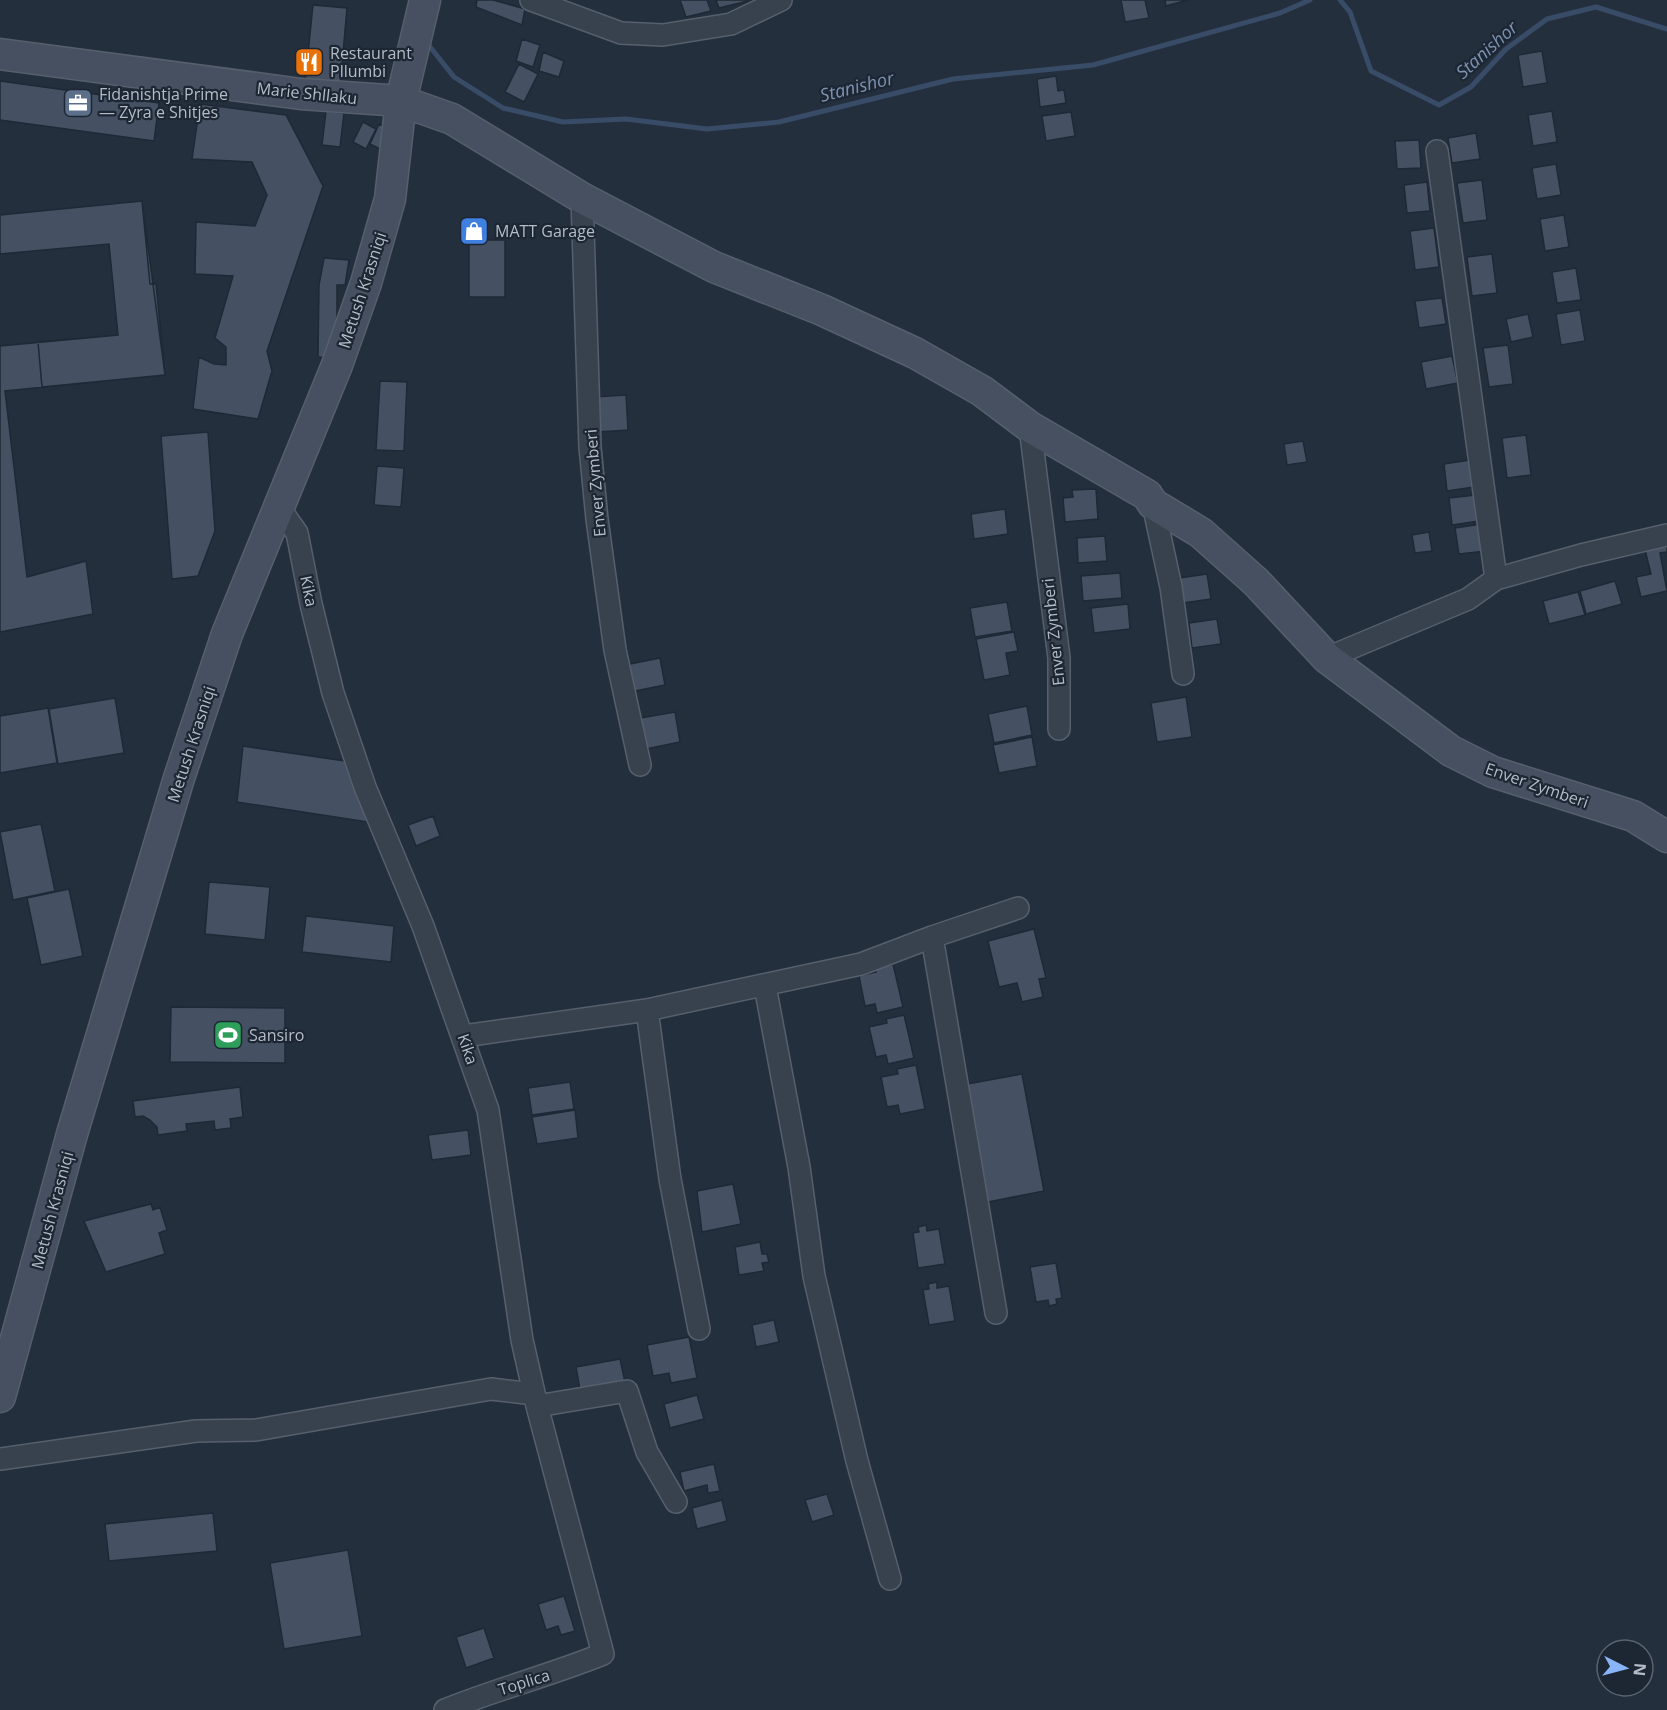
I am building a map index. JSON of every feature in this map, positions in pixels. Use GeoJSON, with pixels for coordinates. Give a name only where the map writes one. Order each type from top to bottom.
{"type":"FeatureCollection","features":[{"type":"Feature","properties":{"kind":"street","name":"Metush Krasniqi"},"geometry":{"type":"LineString","coordinates":[[0,1396],[72,1134],[179,778],[227,634],[336,365],[366,283],[390,199],[401,101],[425,0]]}},
{"type":"Feature","properties":{"kind":"street"},"geometry":{"type":"LineString","coordinates":[[531,0],[621,33],[663,35],[731,24],[781,0]]}},
{"type":"Feature","properties":{"kind":"street","name":"Marie Shllaku"},"geometry":{"type":"LineString","coordinates":[[0,54],[301,94],[401,101]]}},
{"type":"Feature","properties":{"kind":"street","name":"Enver Zymberi"},"geometry":{"type":"LineString","coordinates":[[401,101],[452,118],[582,198],[714,267],[822,309],[915,352],[982,391],[1030,427],[1147,495],[1153,504],[1201,533],[1256,582],[1327,658],[1451,752],[1493,772],[1633,816],[1667,837]]}},
{"type":"Feature","properties":{"kind":"street"},"geometry":{"type":"LineString","coordinates":[[1437,151],[1496,579]]}},
{"type":"Feature","properties":{"kind":"street","name":"Enver Zymberi"},"geometry":{"type":"LineString","coordinates":[[582,198],[590,447],[597,519],[615,650],[640,765]]}},
{"type":"Feature","properties":{"kind":"street","name":"Enver Zymberi"},"geometry":{"type":"LineString","coordinates":[[1030,427],[1059,658],[1059,729]]}},
{"type":"Feature","properties":{"kind":"street"},"geometry":{"type":"LineString","coordinates":[[1153,504],[1171,587],[1184,674]]}},
{"type":"Feature","properties":{"kind":"street","name":"Kika"},"geometry":{"type":"LineString","coordinates":[[278,506],[297,533],[311,604],[333,693],[365,787],[410,893],[464,1036],[488,1110],[512,1281],[536,1400],[567,1525],[603,1654]]}},
{"type":"Feature","properties":{"kind":"street"},"geometry":{"type":"LineString","coordinates":[[1327,658],[1468,599],[1496,579],[1581,555],[1667,535]]}},
{"type":"Feature","properties":{"kind":"street"},"geometry":{"type":"LineString","coordinates":[[464,1036],[647,1010],[861,964],[1018,908]]}},
{"type":"Feature","properties":{"kind":"street"},"geometry":{"type":"LineString","coordinates":[[932,937],[996,1313]]}},
{"type":"Feature","properties":{"kind":"street"},"geometry":{"type":"LineString","coordinates":[[765,986],[799,1167],[814,1276],[857,1461],[890,1579]]}},
{"type":"Feature","properties":{"kind":"street"},"geometry":{"type":"LineString","coordinates":[[647,1010],[670,1179],[699,1329]]}},
{"type":"Feature","properties":{"kind":"street"},"geometry":{"type":"LineString","coordinates":[[0,1458],[196,1431],[256,1430],[490,1389],[536,1400],[627,1392],[647,1452],[676,1502]]}},
{"type":"Feature","properties":{"kind":"street","name":"Toplica"},"geometry":{"type":"LineString","coordinates":[[445,1710],[501,1688],[564,1670],[603,1654]]}},
{"type":"Feature","properties":{"kind":"building"},"geometry":{"type":"Polygon","coordinates":[[[477,0],[493,0],[525,9],[522,25],[476,7],[477,0]]]}},
{"type":"Feature","properties":{"kind":"building"},"geometry":{"type":"Polygon","coordinates":[[[680,0],[707,0],[711,11],[686,17],[680,0]]]}},
{"type":"Feature","properties":{"kind":"building"},"geometry":{"type":"Polygon","coordinates":[[[716,0],[748,0],[748,1],[719,8],[716,0]]]}},
{"type":"Feature","properties":{"kind":"building"},"geometry":{"type":"Polygon","coordinates":[[[1121,0],[1145,0],[1149,18],[1125,22],[1121,0]]]}},
{"type":"Feature","properties":{"kind":"building"},"geometry":{"type":"Polygon","coordinates":[[[1165,0],[1188,0],[1166,6],[1165,0]]]}},
{"type":"Feature","properties":{"kind":"building"},"geometry":{"type":"Polygon","coordinates":[[[313,5],[347,8],[340,87],[305,83],[313,5]]]}},
{"type":"Feature","properties":{"kind":"building"},"geometry":{"type":"Polygon","coordinates":[[[522,39],[540,45],[533,67],[516,61],[522,39]]]}},
{"type":"Feature","properties":{"kind":"building"},"geometry":{"type":"Polygon","coordinates":[[[1542,51],[1547,83],[1523,87],[1518,55],[1542,51]]]}},
{"type":"Feature","properties":{"kind":"building"},"geometry":{"type":"Polygon","coordinates":[[[543,52],[564,61],[559,77],[539,71],[543,52]]]}},
{"type":"Feature","properties":{"kind":"building"},"geometry":{"type":"Polygon","coordinates":[[[519,64],[538,74],[524,102],[505,92],[519,64]]]}},
{"type":"Feature","properties":{"kind":"building"},"geometry":{"type":"Polygon","coordinates":[[[1056,76],[1058,91],[1064,90],[1066,103],[1040,107],[1037,79],[1056,76]]]}},
{"type":"Feature","properties":{"kind":"building"},"geometry":{"type":"Polygon","coordinates":[[[0,81],[159,103],[154,141],[0,120],[0,81]]]}},
{"type":"Feature","properties":{"kind":"building"},"geometry":{"type":"Polygon","coordinates":[[[0,81],[159,103],[154,141],[0,120],[0,81]]]}},
{"type":"Feature","properties":{"kind":"building"},"geometry":{"type":"Polygon","coordinates":[[[200,104],[286,115],[323,186],[267,351],[272,371],[258,419],[193,409],[199,357],[214,364],[226,365],[226,347],[215,338],[233,276],[195,274],[196,222],[255,226],[267,195],[252,162],[192,159],[200,104]]]}},
{"type":"Feature","properties":{"kind":"building"},"geometry":{"type":"Polygon","coordinates":[[[326,111],[344,113],[340,147],[322,145],[326,111]]]}},
{"type":"Feature","properties":{"kind":"building"},"geometry":{"type":"Polygon","coordinates":[[[1552,111],[1557,142],[1533,146],[1528,115],[1552,111]]]}},
{"type":"Feature","properties":{"kind":"building"},"geometry":{"type":"Polygon","coordinates":[[[1071,112],[1075,136],[1046,141],[1042,116],[1071,112]]]}},
{"type":"Feature","properties":{"kind":"building"},"geometry":{"type":"Polygon","coordinates":[[[363,122],[376,129],[366,149],[353,142],[363,122]]]}},
{"type":"Feature","properties":{"kind":"building"},"geometry":{"type":"Polygon","coordinates":[[[379,124],[393,131],[382,150],[370,144],[379,124]]]}},
{"type":"Feature","properties":{"kind":"building"},"geometry":{"type":"Polygon","coordinates":[[[1476,133],[1480,159],[1452,163],[1448,138],[1476,133]]]}},
{"type":"Feature","properties":{"kind":"building"},"geometry":{"type":"Polygon","coordinates":[[[1419,140],[1421,168],[1397,169],[1395,141],[1419,140]]]}},
{"type":"Feature","properties":{"kind":"building"},"geometry":{"type":"Polygon","coordinates":[[[1556,164],[1561,195],[1537,199],[1532,168],[1556,164]]]}},
{"type":"Feature","properties":{"kind":"building"},"geometry":{"type":"Polygon","coordinates":[[[1482,180],[1487,220],[1463,223],[1457,183],[1482,180]]]}},
{"type":"Feature","properties":{"kind":"building"},"geometry":{"type":"Polygon","coordinates":[[[1427,182],[1430,211],[1407,213],[1404,185],[1427,182]]]}},
{"type":"Feature","properties":{"kind":"building"},"geometry":{"type":"Polygon","coordinates":[[[142,201],[150,284],[156,284],[165,375],[42,387],[38,342],[118,335],[109,244],[0,254],[0,215],[142,201]]]}},
{"type":"Feature","properties":{"kind":"building"},"geometry":{"type":"Polygon","coordinates":[[[142,201],[165,375],[5,391],[27,577],[86,561],[93,614],[0,632],[0,346],[118,335],[109,244],[0,254],[0,215],[142,201]]]}},
{"type":"Feature","properties":{"kind":"building"},"geometry":{"type":"Polygon","coordinates":[[[1564,215],[1569,247],[1545,251],[1540,219],[1564,215]]]}},
{"type":"Feature","properties":{"kind":"building"},"geometry":{"type":"Polygon","coordinates":[[[1434,228],[1439,267],[1415,270],[1410,231],[1434,228]]]}},
{"type":"Feature","properties":{"kind":"building"},"geometry":{"type":"Polygon","coordinates":[[[469,240],[505,240],[505,297],[469,297],[469,240]]]}},
{"type":"Feature","properties":{"kind":"building"},"geometry":{"type":"Polygon","coordinates":[[[1492,254],[1497,293],[1472,296],[1467,257],[1492,254]]]}},
{"type":"Feature","properties":{"kind":"building"},"geometry":{"type":"Polygon","coordinates":[[[324,258],[349,260],[345,285],[337,285],[337,358],[318,357],[319,285],[324,258]]]}},
{"type":"Feature","properties":{"kind":"building"},"geometry":{"type":"Polygon","coordinates":[[[1576,268],[1581,300],[1557,303],[1552,272],[1576,268]]]}},
{"type":"Feature","properties":{"kind":"building"},"geometry":{"type":"Polygon","coordinates":[[[1442,298],[1446,324],[1419,328],[1415,301],[1442,298]]]}},
{"type":"Feature","properties":{"kind":"building"},"geometry":{"type":"Polygon","coordinates":[[[1580,310],[1585,341],[1561,345],[1556,314],[1580,310]]]}},
{"type":"Feature","properties":{"kind":"building"},"geometry":{"type":"Polygon","coordinates":[[[1528,314],[1533,337],[1511,342],[1506,319],[1528,314]]]}},
{"type":"Feature","properties":{"kind":"building"},"geometry":{"type":"Polygon","coordinates":[[[1508,345],[1513,384],[1489,387],[1483,348],[1508,345]]]}},
{"type":"Feature","properties":{"kind":"building"},"geometry":{"type":"Polygon","coordinates":[[[1452,356],[1458,383],[1426,389],[1421,362],[1452,356]]]}},
{"type":"Feature","properties":{"kind":"building"},"geometry":{"type":"Polygon","coordinates":[[[380,381],[407,382],[404,451],[376,450],[380,381]]]}},
{"type":"Feature","properties":{"kind":"building"},"geometry":{"type":"Polygon","coordinates":[[[626,395],[628,430],[597,432],[594,397],[626,395]]]}},
{"type":"Feature","properties":{"kind":"building"},"geometry":{"type":"Polygon","coordinates":[[[208,432],[215,531],[198,576],[172,579],[161,436],[208,432]]]}},
{"type":"Feature","properties":{"kind":"building"},"geometry":{"type":"Polygon","coordinates":[[[1526,435],[1531,475],[1507,478],[1502,438],[1526,435]]]}},
{"type":"Feature","properties":{"kind":"building"},"geometry":{"type":"Polygon","coordinates":[[[1303,441],[1307,462],[1287,465],[1284,444],[1303,441]]]}},
{"type":"Feature","properties":{"kind":"building"},"geometry":{"type":"Polygon","coordinates":[[[1470,460],[1474,487],[1447,491],[1444,464],[1470,460]]]}},
{"type":"Feature","properties":{"kind":"building"},"geometry":{"type":"Polygon","coordinates":[[[377,466],[404,468],[401,507],[374,505],[377,466]]]}},
{"type":"Feature","properties":{"kind":"building"},"geometry":{"type":"Polygon","coordinates":[[[1096,489],[1098,519],[1065,522],[1063,498],[1073,497],[1072,490],[1096,489]]]}},
{"type":"Feature","properties":{"kind":"building"},"geometry":{"type":"Polygon","coordinates":[[[1476,495],[1479,521],[1452,525],[1449,498],[1476,495]]]}},
{"type":"Feature","properties":{"kind":"building"},"geometry":{"type":"Polygon","coordinates":[[[1005,509],[1008,534],[974,539],[971,514],[1005,509]]]}},
{"type":"Feature","properties":{"kind":"building"},"geometry":{"type":"Polygon","coordinates":[[[1482,524],[1486,551],[1459,554],[1455,528],[1482,524]]]}},
{"type":"Feature","properties":{"kind":"building"},"geometry":{"type":"Polygon","coordinates":[[[1429,532],[1432,551],[1415,553],[1412,535],[1429,532]]]}},
{"type":"Feature","properties":{"kind":"building"},"geometry":{"type":"Polygon","coordinates":[[[1105,536],[1107,561],[1078,563],[1077,538],[1105,536]]]}},
{"type":"Feature","properties":{"kind":"building"},"geometry":{"type":"Polygon","coordinates":[[[1667,541],[1667,552],[1660,553],[1667,591],[1641,597],[1636,577],[1651,574],[1644,546],[1667,541]]]}},
{"type":"Feature","properties":{"kind":"building"},"geometry":{"type":"Polygon","coordinates":[[[1120,573],[1122,598],[1083,601],[1081,576],[1120,573]]]}},
{"type":"Feature","properties":{"kind":"building"},"geometry":{"type":"Polygon","coordinates":[[[1207,574],[1211,599],[1183,603],[1179,578],[1207,574]]]}},
{"type":"Feature","properties":{"kind":"building"},"geometry":{"type":"Polygon","coordinates":[[[1615,581],[1622,604],[1586,614],[1580,591],[1615,581]]]}},
{"type":"Feature","properties":{"kind":"building"},"geometry":{"type":"Polygon","coordinates":[[[1578,592],[1585,615],[1549,624],[1543,601],[1578,592]]]}},
{"type":"Feature","properties":{"kind":"building"},"geometry":{"type":"Polygon","coordinates":[[[1007,602],[1012,631],[975,637],[970,608],[1007,602]]]}},
{"type":"Feature","properties":{"kind":"building"},"geometry":{"type":"Polygon","coordinates":[[[1128,604],[1130,629],[1094,633],[1091,608],[1128,604]]]}},
{"type":"Feature","properties":{"kind":"building"},"geometry":{"type":"Polygon","coordinates":[[[1217,619],[1221,644],[1192,648],[1189,623],[1217,619]]]}},
{"type":"Feature","properties":{"kind":"building"},"geometry":{"type":"Polygon","coordinates":[[[1014,632],[1018,651],[1006,653],[1010,675],[984,680],[976,639],[1014,632]]]}},
{"type":"Feature","properties":{"kind":"building"},"geometry":{"type":"Polygon","coordinates":[[[660,658],[665,685],[630,692],[625,665],[660,658]]]}},
{"type":"Feature","properties":{"kind":"building"},"geometry":{"type":"Polygon","coordinates":[[[1186,697],[1192,737],[1157,742],[1151,703],[1186,697]]]}},
{"type":"Feature","properties":{"kind":"building"},"geometry":{"type":"Polygon","coordinates":[[[115,698],[124,753],[58,764],[49,709],[115,698]]]}},
{"type":"Feature","properties":{"kind":"building"},"geometry":{"type":"Polygon","coordinates":[[[1027,706],[1032,735],[994,743],[988,714],[1027,706]]]}},
{"type":"Feature","properties":{"kind":"building"},"geometry":{"type":"Polygon","coordinates":[[[48,708],[57,763],[0,773],[0,716],[48,708]]]}},
{"type":"Feature","properties":{"kind":"building"},"geometry":{"type":"Polygon","coordinates":[[[675,712],[680,742],[641,750],[635,719],[675,712]]]}},
{"type":"Feature","properties":{"kind":"building"},"geometry":{"type":"Polygon","coordinates":[[[1032,737],[1037,766],[999,773],[993,745],[1032,737]]]}},
{"type":"Feature","properties":{"kind":"building"},"geometry":{"type":"Polygon","coordinates":[[[243,746],[345,761],[368,822],[237,802],[243,746]]]}},
{"type":"Feature","properties":{"kind":"building"},"geometry":{"type":"Polygon","coordinates":[[[433,816],[440,836],[416,846],[408,825],[433,816]]]}},
{"type":"Feature","properties":{"kind":"building"},"geometry":{"type":"Polygon","coordinates":[[[41,824],[55,891],[13,900],[0,832],[41,824]]]}},
{"type":"Feature","properties":{"kind":"building"},"geometry":{"type":"Polygon","coordinates":[[[209,882],[270,887],[265,940],[205,934],[209,882]]]}},
{"type":"Feature","properties":{"kind":"building"},"geometry":{"type":"Polygon","coordinates":[[[69,889],[83,956],[41,965],[27,898],[69,889]]]}},
{"type":"Feature","properties":{"kind":"building"},"geometry":{"type":"Polygon","coordinates":[[[306,916],[394,926],[391,962],[302,952],[306,916]]]}},
{"type":"Feature","properties":{"kind":"building"},"geometry":{"type":"Polygon","coordinates":[[[1034,929],[1046,978],[1039,979],[1043,997],[1022,1002],[1017,983],[999,987],[988,941],[1034,929]]]}},
{"type":"Feature","properties":{"kind":"building"},"geometry":{"type":"Polygon","coordinates":[[[893,964],[903,1007],[877,1013],[875,1004],[865,1006],[859,976],[876,972],[875,968],[893,964]]]}},
{"type":"Feature","properties":{"kind":"building","name":"Sansiro"},"geometry":{"type":"Polygon","coordinates":[[[171,1007],[285,1008],[285,1063],[170,1062],[171,1007]]]}},
{"type":"Feature","properties":{"kind":"building"},"geometry":{"type":"Polygon","coordinates":[[[904,1015],[914,1058],[888,1064],[886,1055],[876,1057],[869,1027],[887,1023],[886,1019],[904,1015]]]}},
{"type":"Feature","properties":{"kind":"building"},"geometry":{"type":"Polygon","coordinates":[[[916,1065],[925,1109],[900,1114],[898,1105],[887,1107],[881,1077],[898,1074],[897,1069],[916,1065]]]}},
{"type":"Feature","properties":{"kind":"building"},"geometry":{"type":"Polygon","coordinates":[[[1022,1074],[1044,1191],[983,1203],[962,1085],[1022,1074]]]}},
{"type":"Feature","properties":{"kind":"building"},"geometry":{"type":"Polygon","coordinates":[[[570,1082],[574,1109],[532,1115],[528,1088],[570,1082]]]}},
{"type":"Feature","properties":{"kind":"building"},"geometry":{"type":"Polygon","coordinates":[[[240,1087],[243,1117],[230,1119],[231,1128],[215,1130],[214,1121],[186,1124],[187,1131],[158,1135],[157,1127],[150,1120],[143,1116],[135,1117],[133,1101],[240,1087]]]}},
{"type":"Feature","properties":{"kind":"building"},"geometry":{"type":"Polygon","coordinates":[[[575,1110],[578,1138],[537,1144],[532,1117],[575,1110]]]}},
{"type":"Feature","properties":{"kind":"building"},"geometry":{"type":"Polygon","coordinates":[[[468,1130],[471,1155],[432,1160],[428,1135],[468,1130]]]}},
{"type":"Feature","properties":{"kind":"building"},"geometry":{"type":"Polygon","coordinates":[[[733,1184],[741,1224],[702,1232],[697,1191],[733,1184]]]}},
{"type":"Feature","properties":{"kind":"building"},"geometry":{"type":"Polygon","coordinates":[[[151,1204],[153,1210],[160,1207],[167,1230],[159,1233],[165,1254],[106,1272],[84,1221],[151,1204]]]}},
{"type":"Feature","properties":{"kind":"building"},"geometry":{"type":"Polygon","coordinates":[[[926,1225],[927,1231],[939,1229],[945,1264],[918,1268],[913,1233],[919,1232],[918,1227],[926,1225]]]}},
{"type":"Feature","properties":{"kind":"building"},"geometry":{"type":"Polygon","coordinates":[[[760,1242],[762,1254],[767,1254],[769,1262],[762,1263],[764,1271],[739,1275],[735,1247],[760,1242]]]}},
{"type":"Feature","properties":{"kind":"building"},"geometry":{"type":"Polygon","coordinates":[[[1056,1263],[1062,1298],[1056,1299],[1057,1304],[1049,1306],[1048,1300],[1036,1302],[1030,1267],[1056,1263]]]}},
{"type":"Feature","properties":{"kind":"building"},"geometry":{"type":"Polygon","coordinates":[[[937,1282],[937,1288],[949,1286],[955,1321],[929,1325],[923,1290],[929,1289],[928,1284],[937,1282]]]}},
{"type":"Feature","properties":{"kind":"building"},"geometry":{"type":"Polygon","coordinates":[[[774,1320],[779,1342],[756,1347],[752,1325],[774,1320]]]}},
{"type":"Feature","properties":{"kind":"building"},"geometry":{"type":"Polygon","coordinates":[[[689,1337],[697,1378],[671,1383],[669,1373],[653,1376],[647,1345],[689,1337]]]}},
{"type":"Feature","properties":{"kind":"building"},"geometry":{"type":"Polygon","coordinates":[[[620,1359],[625,1382],[580,1390],[576,1367],[620,1359]]]}},
{"type":"Feature","properties":{"kind":"building"},"geometry":{"type":"Polygon","coordinates":[[[697,1395],[704,1419],[670,1428],[664,1404],[697,1395]]]}},
{"type":"Feature","properties":{"kind":"building"},"geometry":{"type":"Polygon","coordinates":[[[714,1464],[720,1491],[708,1493],[707,1485],[684,1491],[680,1472],[714,1464]]]}},
{"type":"Feature","properties":{"kind":"building"},"geometry":{"type":"Polygon","coordinates":[[[827,1494],[834,1515],[812,1522],[805,1500],[827,1494]]]}},
{"type":"Feature","properties":{"kind":"building"},"geometry":{"type":"Polygon","coordinates":[[[722,1500],[727,1521],[697,1529],[692,1508],[722,1500]]]}},
{"type":"Feature","properties":{"kind":"building"},"geometry":{"type":"Polygon","coordinates":[[[213,1513],[217,1551],[109,1561],[105,1524],[213,1513]]]}},
{"type":"Feature","properties":{"kind":"building"},"geometry":{"type":"Polygon","coordinates":[[[348,1550],[362,1636],[284,1649],[270,1563],[348,1550]]]}},
{"type":"Feature","properties":{"kind":"building"},"geometry":{"type":"Polygon","coordinates":[[[564,1596],[575,1631],[561,1635],[558,1626],[546,1630],[538,1604],[564,1596]]]}},
{"type":"Feature","properties":{"kind":"building"},"geometry":{"type":"Polygon","coordinates":[[[484,1628],[494,1658],[466,1668],[456,1637],[484,1628]]]}},
{"type":"Feature","properties":{"kind":"waterway","name":"Stanishor"},"geometry":{"type":"LineString","coordinates":[[427,43],[454,77],[503,108],[563,122],[626,119],[707,129],[779,122],[953,79],[1093,65],[1280,13],[1310,0]]}},
{"type":"Feature","properties":{"kind":"waterway","name":"Stanishor"},"geometry":{"type":"LineString","coordinates":[[1340,0],[1350,12],[1371,71],[1439,105],[1471,87],[1506,49],[1547,19],[1596,7],[1667,29]]}},
{"type":"Feature","properties":{"kind":"place","name":"Restaurant Pllumbi"},"geometry":{"type":"Point","coordinates":[309,62]}},
{"type":"Feature","properties":{"kind":"place","name":"Fidanishtja Prime — Zyra e Shitjes"},"geometry":{"type":"Point","coordinates":[78,103]}},
{"type":"Feature","properties":{"kind":"place","name":"MATT Garage"},"geometry":{"type":"Point","coordinates":[474,231]}},
{"type":"Feature","properties":{"kind":"place","name":"Sansiro"},"geometry":{"type":"Point","coordinates":[228,1035]}}]}
